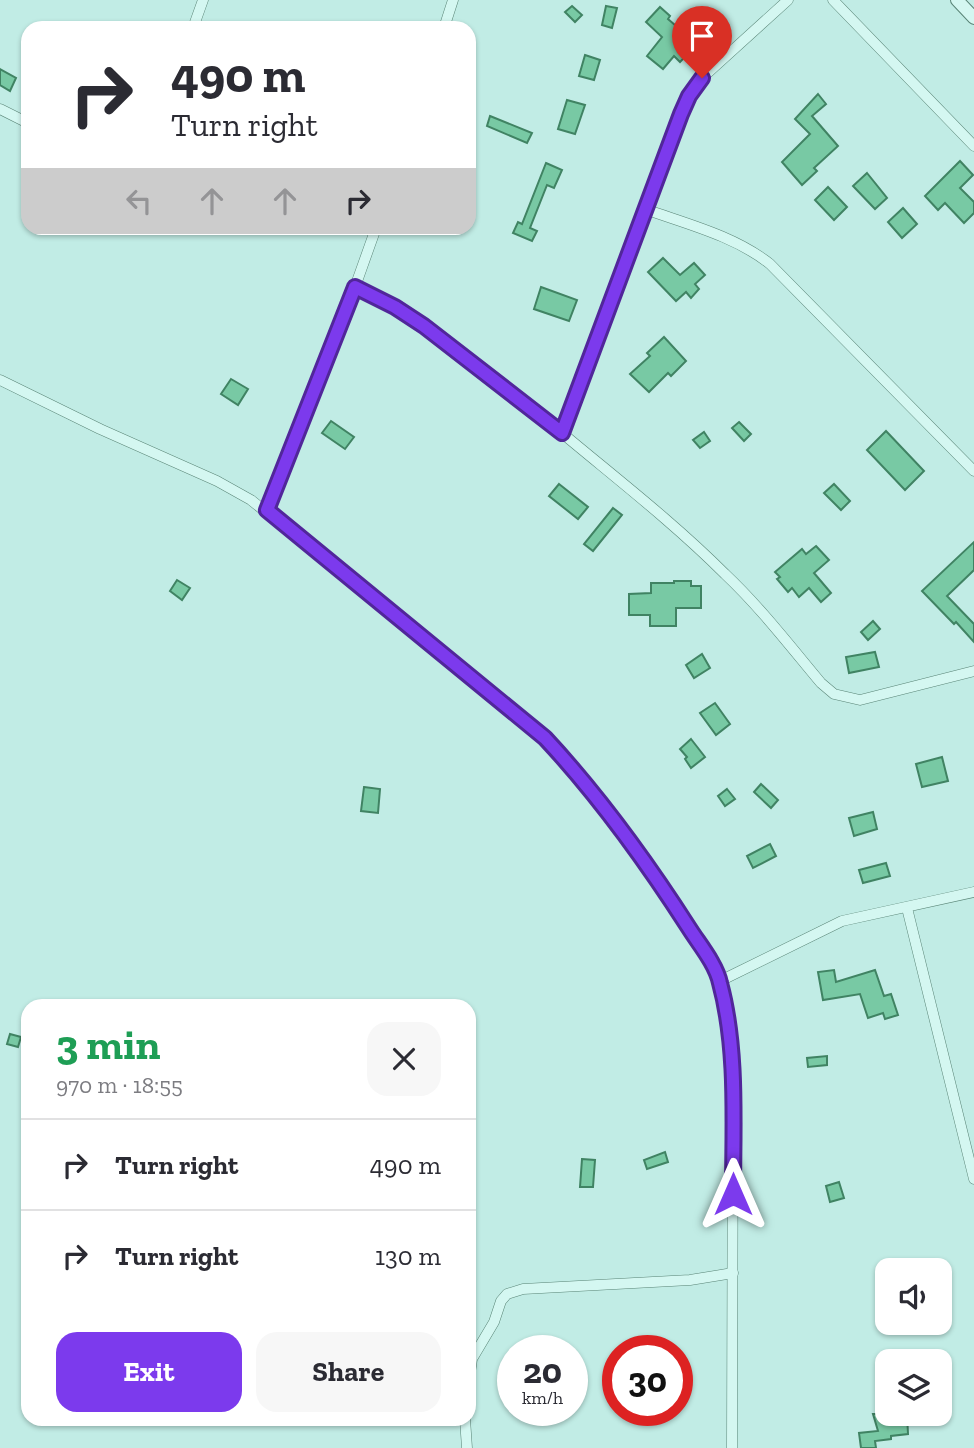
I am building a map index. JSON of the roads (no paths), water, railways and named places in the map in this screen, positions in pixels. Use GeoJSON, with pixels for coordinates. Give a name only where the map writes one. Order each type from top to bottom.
{"type":"FeatureCollection","features":[{"type":"Feature","properties":{"kind":"street"},"geometry":{"type":"LineString","coordinates":[[195,21],[203,0]]}},
{"type":"Feature","properties":{"kind":"street"},"geometry":{"type":"LineString","coordinates":[[446,21],[453,0]]}},
{"type":"Feature","properties":{"kind":"street"},"geometry":{"type":"LineString","coordinates":[[562,433],[689,96],[702,78],[788,0]]}},
{"type":"Feature","properties":{"kind":"street"},"geometry":{"type":"LineString","coordinates":[[833,0],[974,146]]}},
{"type":"Feature","properties":{"kind":"street"},"geometry":{"type":"LineString","coordinates":[[957,0],[974,18]]}},
{"type":"Feature","properties":{"kind":"street"},"geometry":{"type":"LineString","coordinates":[[0,109],[21,120]]}},
{"type":"Feature","properties":{"kind":"street"},"geometry":{"type":"LineString","coordinates":[[645,209],[755,251],[974,471]]}},
{"type":"Feature","properties":{"kind":"street"},"geometry":{"type":"LineString","coordinates":[[267,510],[374,235]]}},
{"type":"Feature","properties":{"kind":"street"},"geometry":{"type":"LineString","coordinates":[[355,287],[395,307],[424,326],[562,433],[676,528],[751,600],[821,683],[834,694],[860,701],[974,671]]}},
{"type":"Feature","properties":{"kind":"street"},"geometry":{"type":"LineString","coordinates":[[0,380],[100,429],[217,481],[267,510],[545,738],[604,807],[682,916],[720,981],[733,1063],[732,1448]]}},
{"type":"Feature","properties":{"kind":"street"},"geometry":{"type":"LineString","coordinates":[[720,981],[842,921],[974,892]]}},
{"type":"Feature","properties":{"kind":"street"},"geometry":{"type":"LineString","coordinates":[[907,908],[969,1140],[974,1179]]}},
{"type":"Feature","properties":{"kind":"street"},"geometry":{"type":"LineString","coordinates":[[476,1352],[507,1294],[523,1289],[690,1280],[733,1273]]}},
{"type":"Feature","properties":{"kind":"street"},"geometry":{"type":"LineString","coordinates":[[465,1426],[467,1448]]}}]}
